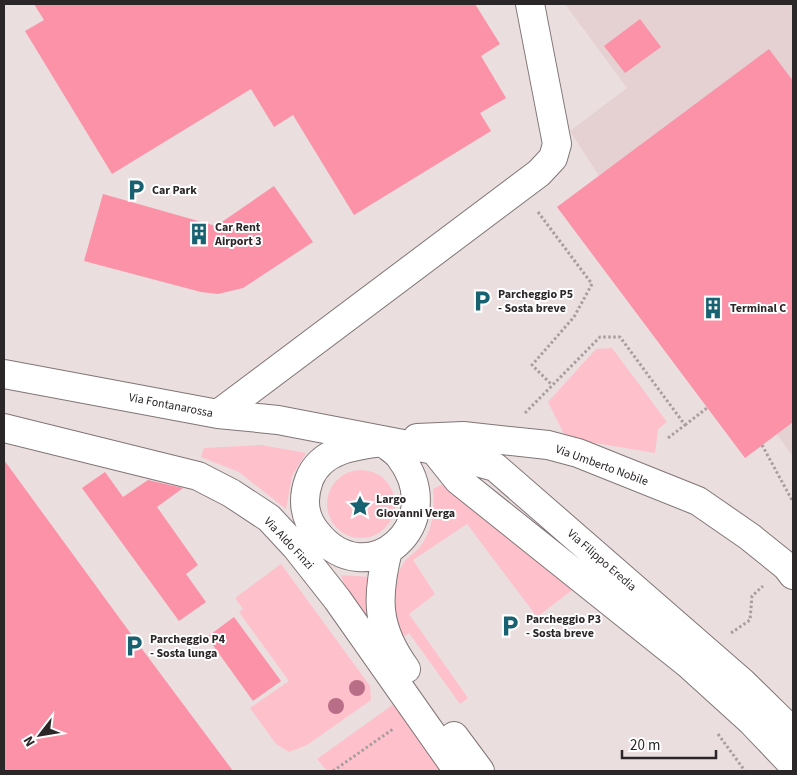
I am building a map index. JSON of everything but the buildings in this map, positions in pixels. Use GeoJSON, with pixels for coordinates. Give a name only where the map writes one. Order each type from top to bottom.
{"type":"FeatureCollection","features":[{"type":"Feature","properties":{"kind":"street"},"geometry":{"type":"LineString","coordinates":[[218,414],[539,173],[553,158],[557,144],[530,4]]}},
{"type":"Feature","properties":{"kind":"street","name":"Via Fontanarossa"},"geometry":{"type":"LineString","coordinates":[[4,374],[218,414],[278,420],[383,442]]}},
{"type":"Feature","properties":{"kind":"street","name":"Via Aldo Finzi"},"geometry":{"type":"LineString","coordinates":[[4,428],[198,476],[231,493],[268,518],[296,547],[337,599],[458,771]]}},
{"type":"Feature","properties":{"kind":"street","name":"Via Umberto Nobile"},"geometry":{"type":"LineString","coordinates":[[383,442],[463,436],[548,445],[578,453],[698,501],[790,570]]}},
{"type":"Feature","properties":{"kind":"street"},"geometry":{"type":"LineString","coordinates":[[383,442],[400,456],[416,492],[416,511],[410,527],[401,540],[388,550],[376,555],[357,557],[344,554],[327,546],[310,525],[305,510],[306,488],[311,474],[326,456],[357,445],[383,442]]}},
{"type":"Feature","properties":{"kind":"street","name":"Via Filippo Eredia"},"geometry":{"type":"LineString","coordinates":[[383,442],[434,450],[495,467],[706,650],[793,732]]}},
{"type":"Feature","properties":{"kind":"street"},"geometry":{"type":"LineString","coordinates":[[434,450],[458,480],[687,663],[752,722],[793,765]]}},
{"type":"Feature","properties":{"kind":"street"},"geometry":{"type":"LineString","coordinates":[[296,547],[327,546]]}},
{"type":"Feature","properties":{"kind":"street"},"geometry":{"type":"LineString","coordinates":[[327,546],[328,569],[337,599]]}},
{"type":"Feature","properties":{"kind":"street"},"geometry":{"type":"LineString","coordinates":[[388,550],[382,574],[380,608],[386,639],[391,649],[480,771]]}},
{"type":"Feature","properties":{"kind":"path"},"geometry":{"type":"LineString","coordinates":[[542,204],[538,212],[592,284],[574,316],[532,365],[552,384]]}},
{"type":"Feature","properties":{"kind":"path"},"geometry":{"type":"LineString","coordinates":[[519,441],[523,415],[600,337],[620,337],[685,425]]}},
{"type":"Feature","properties":{"kind":"path"},"geometry":{"type":"LineString","coordinates":[[668,438],[707,408]]}},
{"type":"Feature","properties":{"kind":"path"},"geometry":{"type":"LineString","coordinates":[[762,445],[793,502]]}},
{"type":"Feature","properties":{"kind":"path"},"geometry":{"type":"LineString","coordinates":[[706,650],[750,620],[752,596],[790,570]]}},
{"type":"Feature","properties":{"kind":"shaded area","name":"Terminal C"},"geometry":{"type":"Polygon","coordinates":[[[565,4],[793,4],[793,457],[777,434],[745,458],[557,207],[599,176],[570,131],[627,88],[565,4]]]}},
{"type":"Feature","properties":{"kind":"shaded area"},"geometry":{"type":"Polygon","coordinates":[[[612,348],[667,422],[658,429],[655,453],[566,438],[548,402],[596,349],[612,348]]]}},
{"type":"Feature","properties":{"kind":"shaded area"},"geometry":{"type":"Polygon","coordinates":[[[261,445],[306,453],[292,476],[286,509],[239,472],[201,457],[204,448],[261,445]]]}},
{"type":"Feature","properties":{"kind":"shaded area"},"geometry":{"type":"Polygon","coordinates":[[[361,470],[374,473],[385,480],[392,491],[395,504],[392,517],[385,528],[374,535],[361,538],[348,535],[337,528],[330,517],[327,504],[330,491],[337,480],[348,473],[361,470]]]}},
{"type":"Feature","properties":{"kind":"shaded area"},"geometry":{"type":"Polygon","coordinates":[[[443,484],[576,587],[537,617],[467,524],[413,560],[435,594],[409,614],[468,698],[460,704],[409,633],[400,639],[394,611],[394,591],[399,572],[405,562],[424,541],[432,520],[433,489],[443,484]]]}},
{"type":"Feature","properties":{"kind":"shaded area"},"geometry":{"type":"Polygon","coordinates":[[[281,564],[370,686],[371,700],[307,745],[289,752],[276,744],[250,708],[289,681],[239,612],[243,609],[235,598],[281,564]]]}},
{"type":"Feature","properties":{"kind":"shaded area"},"geometry":{"type":"Polygon","coordinates":[[[341,575],[370,577],[377,636],[346,590],[341,575]]]}},
{"type":"Feature","properties":{"kind":"shaded area"},"geometry":{"type":"Polygon","coordinates":[[[398,701],[448,771],[327,771],[317,759],[398,701]]]}},
{"type":"Feature","properties":{"kind":"place","name":"Car Park"},"geometry":{"type":"Point","coordinates":[136,190]}},
{"type":"Feature","properties":{"kind":"place","name":"Car Rent Airport 3"},"geometry":{"type":"Point","coordinates":[199,234]}},
{"type":"Feature","properties":{"kind":"place","name":"Parcheggio P5 - Sosta breve"},"geometry":{"type":"Point","coordinates":[482,301]}},
{"type":"Feature","properties":{"kind":"place","name":"Terminal C"},"geometry":{"type":"Point","coordinates":[713,308]}},
{"type":"Feature","properties":{"kind":"place","name":"Largo Giovanni Verga"},"geometry":{"type":"Point","coordinates":[360,506]}},
{"type":"Feature","properties":{"kind":"place","name":"Parcheggio P3 - Sosta breve"},"geometry":{"type":"Point","coordinates":[510,626]}},
{"type":"Feature","properties":{"kind":"place","name":"Parcheggio P4 - Sosta lunga"},"geometry":{"type":"Point","coordinates":[134,646]}}]}
